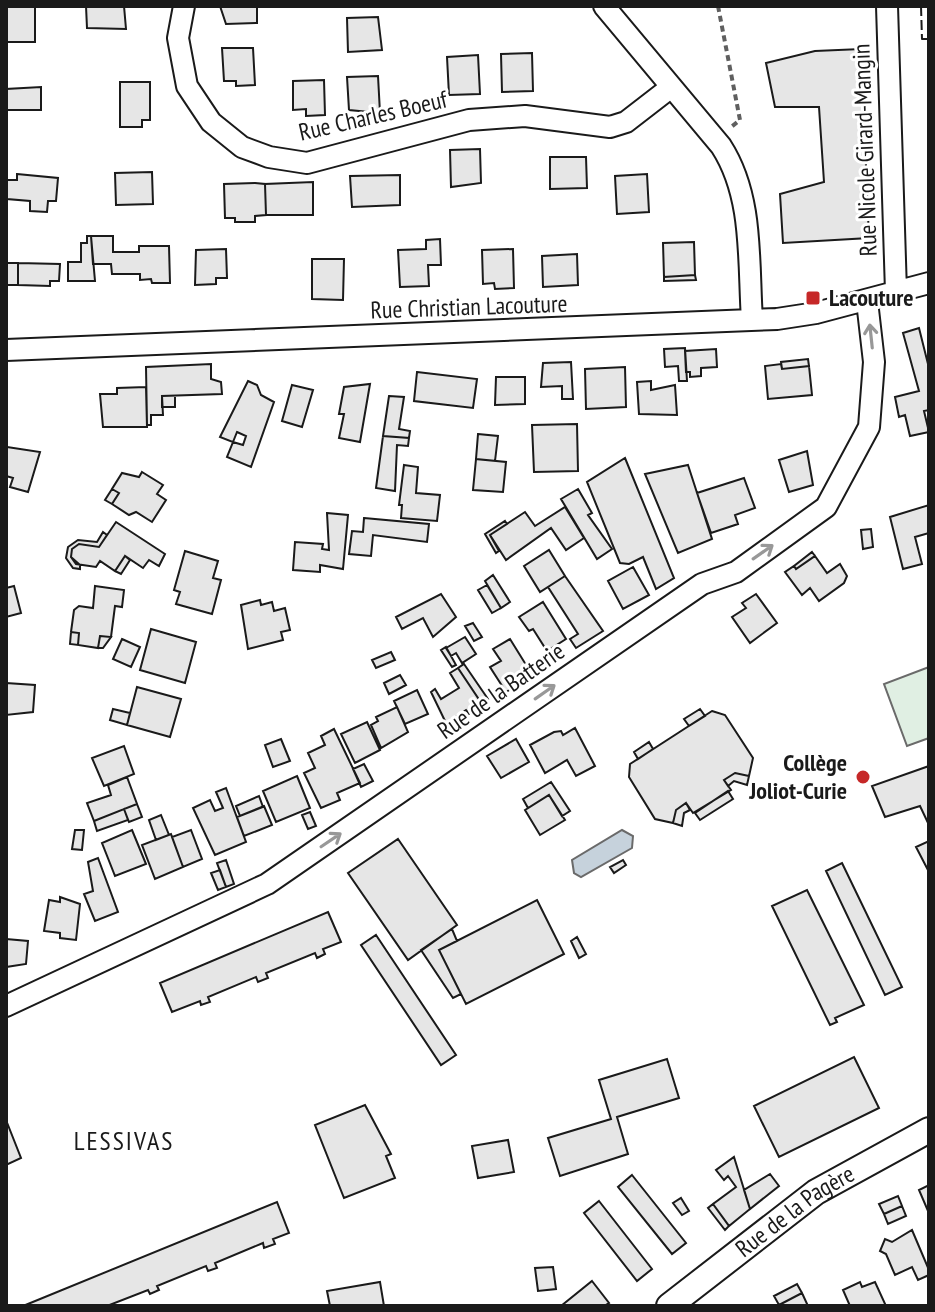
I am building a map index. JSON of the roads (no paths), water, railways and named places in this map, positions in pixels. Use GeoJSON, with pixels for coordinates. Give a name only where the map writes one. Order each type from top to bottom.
{"type":"FeatureCollection","features":[{"type":"Feature","properties":{"kind":"street","name":"Rue Charles Boeuf"},"geometry":{"type":"LineString","coordinates":[[184,6],[178,38],[187,86],[211,122],[242,147],[269,157],[307,163],[469,120],[525,116],[610,127],[626,122],[670,88]]}},
{"type":"Feature","properties":{"kind":"street"},"geometry":{"type":"LineString","coordinates":[[604,6],[735,167],[742,187],[752,320]]}},
{"type":"Feature","properties":{"kind":"street","name":"Rue Nicole Girard-Mangin"},"geometry":{"type":"LineString","coordinates":[[887,6],[896,292]]}},
{"type":"Feature","properties":{"kind":"street","name":"Rue Christian Lacouture"},"geometry":{"type":"LineString","coordinates":[[6,350],[752,320],[816,313],[929,283]]}},
{"type":"Feature","properties":{"kind":"street","name":"Rue de la Batterie"},"geometry":{"type":"LineString","coordinates":[[6,1006],[267,884],[702,584],[736,572],[826,507],[869,427],[874,362],[867,301]]}},
{"type":"Feature","properties":{"kind":"street","name":"Rue de la Pagère"},"geometry":{"type":"LineString","coordinates":[[669,1306],[827,1185],[929,1130]]}},
{"type":"Feature","properties":{"kind":"place","name":"Lacouture"},"geometry":{"type":"Point","coordinates":[813,298]}},
{"type":"Feature","properties":{"kind":"place","name":"Collège Joliot-Curie"},"geometry":{"type":"Point","coordinates":[863,777]}},
{"type":"Feature","properties":{"kind":"district","name":"LESSIVAS"},"geometry":{"type":"Point","coordinates":[124,1141]}}]}
